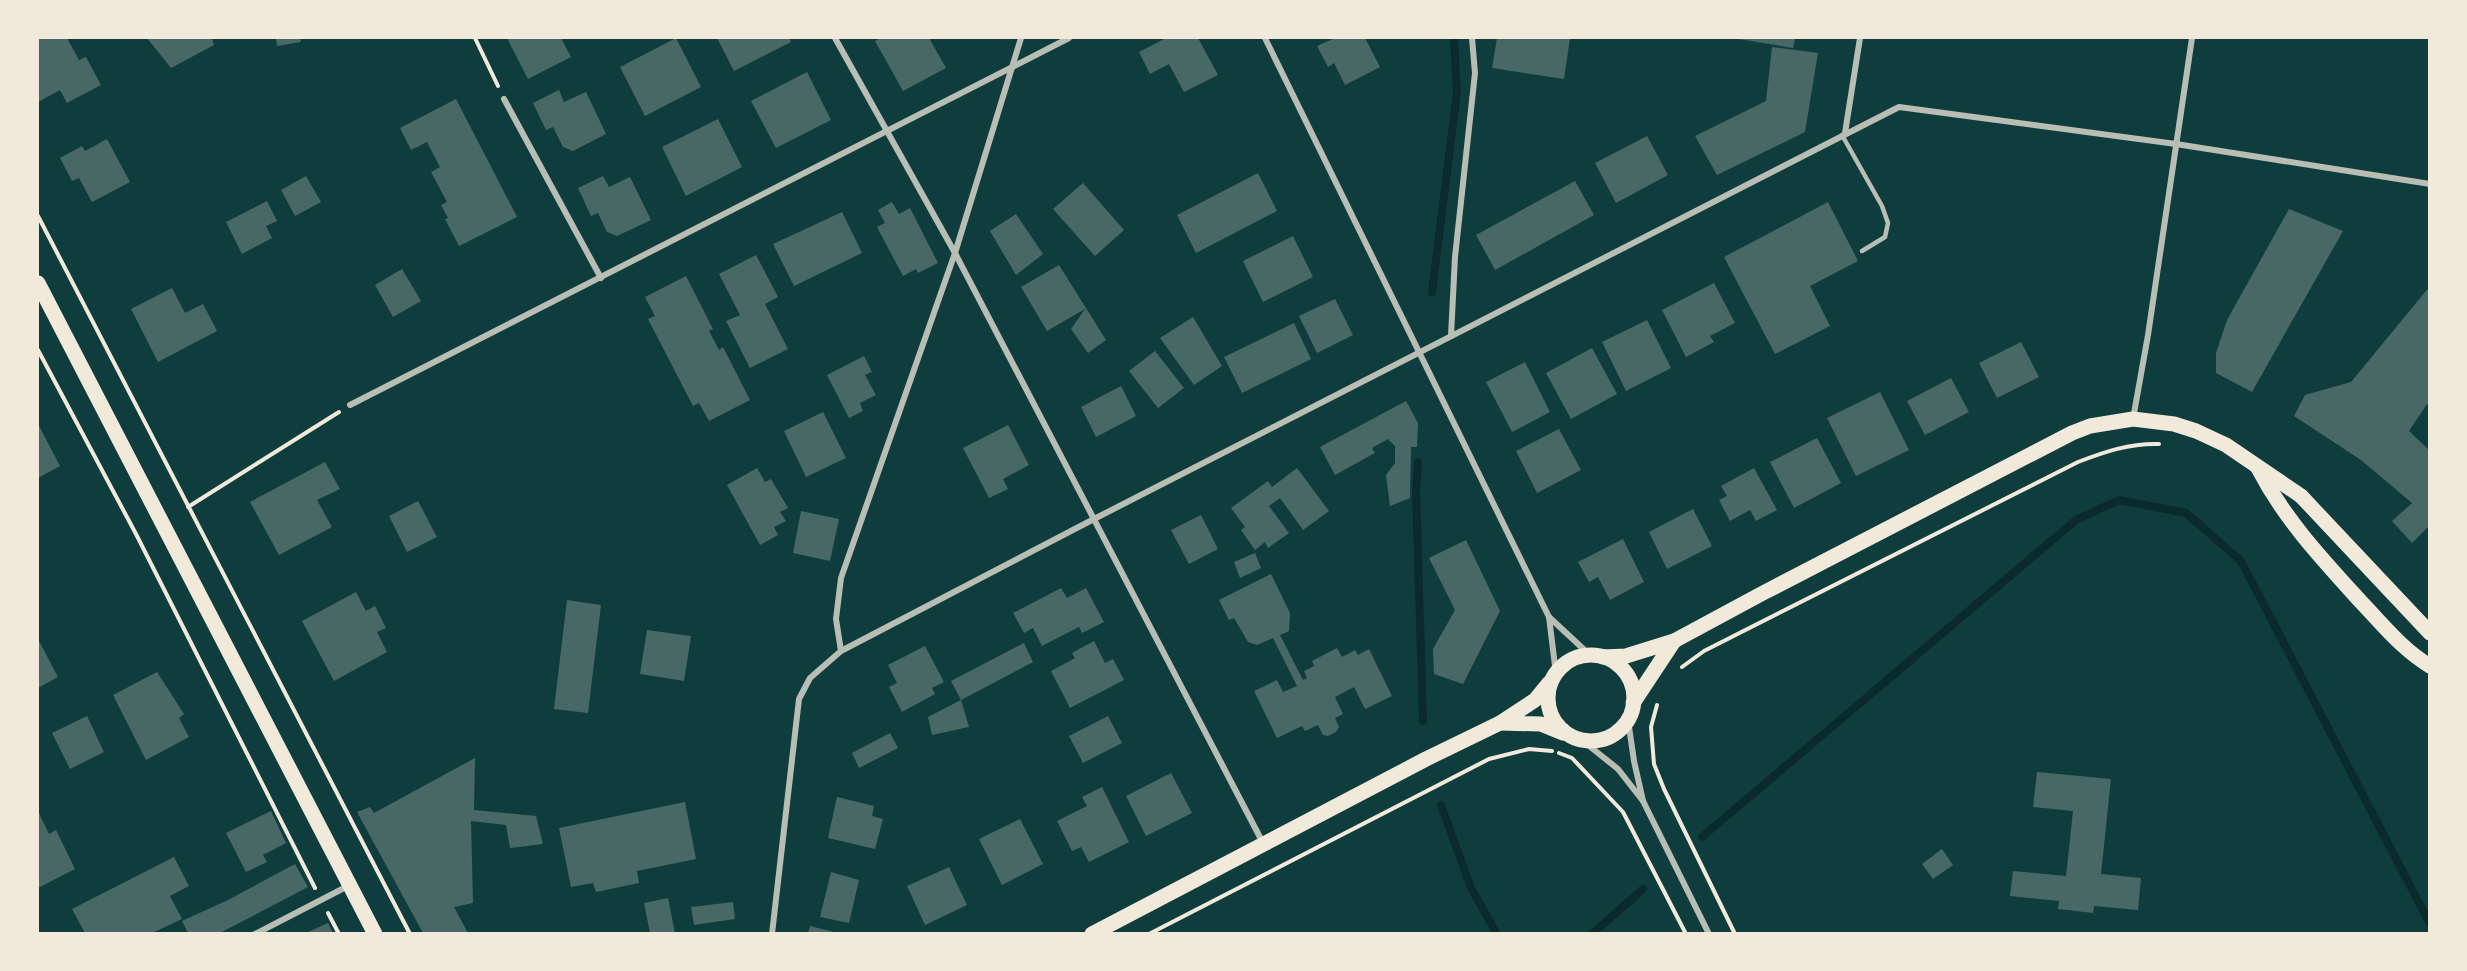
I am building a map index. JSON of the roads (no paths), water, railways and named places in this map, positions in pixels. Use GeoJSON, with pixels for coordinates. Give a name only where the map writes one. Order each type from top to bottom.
{"type":"FeatureCollection","features":[{"type":"Feature","properties":{"kind":"main road"},"geometry":{"type":"LineString","coordinates":[[38,283],[375,933]]}},
{"type":"Feature","properties":{"kind":"main road"},"geometry":{"type":"LineString","coordinates":[[1092,933],[1500,723],[1535,700],[1570,661],[1583,656],[1626,656],[1674,641],[1762,592],[2072,433],[2090,426],[2133,419],[2174,424],[2226,445],[2301,496],[2430,633]]}},
{"type":"Feature","properties":{"kind":"main road"},"geometry":{"type":"LineString","coordinates":[[2258,468],[2273,497],[2314,552],[2409,654],[2430,666]]}},
{"type":"Feature","properties":{"kind":"main road"},"geometry":{"type":"LineString","coordinates":[[1633,703],[1674,641]]}},
{"type":"Feature","properties":{"kind":"main road"},"geometry":{"type":"LineString","coordinates":[[1500,723],[1541,724],[1576,738],[1607,738],[1619,731],[1628,720],[1633,703],[1634,693],[1630,679],[1610,660],[1596,656]]}},
{"type":"Feature","properties":{"kind":"main road"},"geometry":{"type":"LineString","coordinates":[[1554,678],[1548,694],[1549,708],[1554,721],[1576,738]]}},
{"type":"Feature","properties":{"kind":"street"},"geometry":{"type":"LineString","coordinates":[[835,38],[955,253],[1263,843]]}},
{"type":"Feature","properties":{"kind":"street"},"geometry":{"type":"LineString","coordinates":[[842,651],[836,619],[841,578],[955,253],[1021,38]]}},
{"type":"Feature","properties":{"kind":"street"},"geometry":{"type":"LineString","coordinates":[[350,405],[886,132],[1014,64],[1069,38]]}},
{"type":"Feature","properties":{"kind":"street"},"geometry":{"type":"LineString","coordinates":[[1265,38],[1549,617],[1554,678]]}},
{"type":"Feature","properties":{"kind":"street"},"geometry":{"type":"LineString","coordinates":[[1451,336],[1455,257],[1475,74],[1472,38]]}},
{"type":"Feature","properties":{"kind":"street"},"geometry":{"type":"LineString","coordinates":[[1844,134],[1860,38]]}},
{"type":"Feature","properties":{"kind":"street"},"geometry":{"type":"LineString","coordinates":[[2133,419],[2192,38]]}},
{"type":"Feature","properties":{"kind":"street"},"geometry":{"type":"LineString","coordinates":[[504,99],[601,278]]}},
{"type":"Feature","properties":{"kind":"street"},"geometry":{"type":"LineString","coordinates":[[772,933],[800,699],[810,678],[842,651],[1094,519],[1899,107],[2176,144],[2430,184]]}},
{"type":"Feature","properties":{"kind":"street"},"geometry":{"type":"LineString","coordinates":[[1549,617],[1596,656]]}},
{"type":"Feature","properties":{"kind":"street"},"geometry":{"type":"LineString","coordinates":[[1628,720],[1643,801]]}},
{"type":"Feature","properties":{"kind":"street"},"geometry":{"type":"LineString","coordinates":[[1576,738],[1617,769],[1643,801],[1709,933]]}},
{"type":"Feature","properties":{"kind":"street"},"geometry":{"type":"LineString","coordinates":[[255,933],[350,886]]}},
{"type":"Feature","properties":{"kind":"lane"},"geometry":{"type":"LineString","coordinates":[[1844,134],[1882,206],[1888,223],[1885,237],[1862,251]]}},
{"type":"Feature","properties":{"kind":"waterway"},"geometry":{"type":"LineString","coordinates":[[1432,292],[1457,92],[1454,38]]}},
{"type":"Feature","properties":{"kind":"waterway"},"geometry":{"type":"LineString","coordinates":[[1418,462],[1416,490],[1423,721]]}},
{"type":"Feature","properties":{"kind":"waterway"},"geometry":{"type":"LineString","coordinates":[[1702,837],[2076,520],[2119,500],[2186,513],[2241,561],[2430,924]]}},
{"type":"Feature","properties":{"kind":"waterway"},"geometry":{"type":"LineString","coordinates":[[1441,805],[1471,888],[1497,934]]}},
{"type":"Feature","properties":{"kind":"waterway"},"geometry":{"type":"LineString","coordinates":[[1592,934],[1643,889]]}}]}
